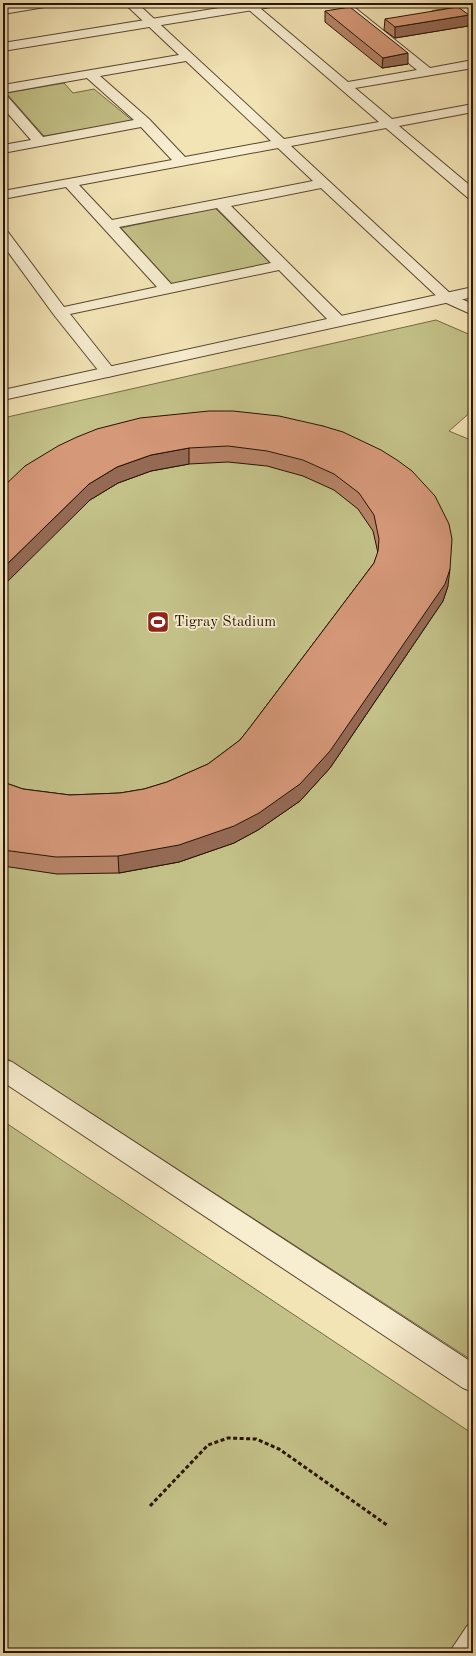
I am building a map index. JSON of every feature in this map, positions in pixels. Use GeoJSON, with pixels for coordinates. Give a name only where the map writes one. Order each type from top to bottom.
{"type":"FeatureCollection","features":[{"type":"Feature","properties":{"kind":"street"},"geometry":{"type":"LineString","coordinates":[[3,10],[45,3]]}},
{"type":"Feature","properties":{"kind":"street"},"geometry":{"type":"LineString","coordinates":[[130,3],[190,57],[448,298],[473,310]]}},
{"type":"Feature","properties":{"kind":"street"},"geometry":{"type":"LineString","coordinates":[[3,47],[236,3]]}},
{"type":"Feature","properties":{"kind":"street"},"geometry":{"type":"LineString","coordinates":[[3,40],[271,3]]}},
{"type":"Feature","properties":{"kind":"street"},"geometry":{"type":"LineString","coordinates":[[342,3],[426,72]]}},
{"type":"Feature","properties":{"kind":"street"},"geometry":{"type":"LineString","coordinates":[[249,5],[473,195]]}},
{"type":"Feature","properties":{"kind":"street"},"geometry":{"type":"LineString","coordinates":[[422,17],[473,9]]}},
{"type":"Feature","properties":{"kind":"street"},"geometry":{"type":"LineString","coordinates":[[460,11],[473,20]]}},
{"type":"Feature","properties":{"kind":"street"},"geometry":{"type":"LineString","coordinates":[[369,25],[384,23]]}},
{"type":"Feature","properties":{"kind":"street"},"geometry":{"type":"LineString","coordinates":[[3,89],[190,57]]}},
{"type":"Feature","properties":{"kind":"street"},"geometry":{"type":"LineString","coordinates":[[346,86],[473,64]]}},
{"type":"Feature","properties":{"kind":"street"},"geometry":{"type":"LineString","coordinates":[[91,75],[144,122],[182,162]]}},
{"type":"Feature","properties":{"kind":"street"},"geometry":{"type":"LineString","coordinates":[[3,100],[40,142]]}},
{"type":"Feature","properties":{"kind":"street"},"geometry":{"type":"LineString","coordinates":[[3,195],[473,108]]}},
{"type":"Feature","properties":{"kind":"street"},"geometry":{"type":"LineString","coordinates":[[3,149],[144,122]]}},
{"type":"Feature","properties":{"kind":"street"},"geometry":{"type":"LineString","coordinates":[[69,182],[168,289]]}},
{"type":"Feature","properties":{"kind":"street"},"geometry":{"type":"LineString","coordinates":[[109,225],[324,183]]}},
{"type":"Feature","properties":{"kind":"street"},"geometry":{"type":"LineString","coordinates":[[220,203],[338,321]]}},
{"type":"Feature","properties":{"kind":"street"},"geometry":{"type":"LineString","coordinates":[[5,241],[108,372]]}},
{"type":"Feature","properties":{"kind":"street"},"geometry":{"type":"LineString","coordinates":[[60,312],[281,265]]}},
{"type":"Feature","properties":{"kind":"street"},"geometry":{"type":"LineString","coordinates":[[3,395],[473,292]]}},
{"type":"Feature","properties":{"kind":"street"},"geometry":{"type":"LineString","coordinates":[[3,1069],[473,1379]]}},
{"type":"Feature","properties":{"kind":"lane"},"geometry":{"type":"LineString","coordinates":[[458,1653],[473,1632]]}},
{"type":"Feature","properties":{"kind":"path"},"geometry":{"type":"LineString","coordinates":[[150,1506],[208,1445],[228,1438],[256,1439],[279,1449],[387,1525]]}},
{"type":"Feature","properties":{"kind":"shaded area"},"geometry":{"type":"Polygon","coordinates":[[[64,83],[73,93],[94,89],[133,121],[44,136],[6,93],[64,83]]]}},
{"type":"Feature","properties":{"kind":"shaded area"},"geometry":{"type":"Polygon","coordinates":[[[215,208],[270,263],[172,284],[121,228],[215,208]]]}},
{"type":"Feature","properties":{"kind":"shaded area"},"geometry":{"type":"Polygon","coordinates":[[[436,320],[473,336],[473,410],[449,431],[473,441],[473,1361],[3,1056],[3,418],[436,320]]]}},
{"type":"Feature","properties":{"kind":"shaded area"},"geometry":{"type":"Polygon","coordinates":[[[3,1121],[473,1434],[473,1653],[3,1653],[3,1121]]]}},
{"type":"Feature","properties":{"kind":"building"},"geometry":{"type":"Polygon","coordinates":[[[350,7],[408,53],[383,58],[325,11],[350,7]]]}},
{"type":"Feature","properties":{"kind":"building"},"geometry":{"type":"Polygon","coordinates":[[[458,7],[469,15],[395,27],[385,19],[458,7]]]}},
{"type":"Feature","properties":{"kind":"building"},"geometry":{"type":"Polygon","coordinates":[[[209,411],[233,411],[279,416],[323,426],[343,432],[381,450],[397,460],[412,471],[435,496],[449,524],[452,539],[450,569],[445,584],[330,751],[300,784],[259,813],[234,826],[179,845],[118,856],[56,857],[3,850],[3,782],[23,789],[70,795],[120,793],[144,789],[167,782],[208,764],[240,740],[374,563],[378,551],[379,539],[374,515],[359,493],[334,474],[303,460],[267,451],[228,446],[189,448],[151,455],[117,467],[89,484],[3,568],[3,487],[25,466],[58,446],[97,429],[140,418],[209,411]]]}},
{"type":"Feature","properties":{"kind":"place","name":"Tigray Stadium"},"geometry":{"type":"Point","coordinates":[158,622]}}]}
